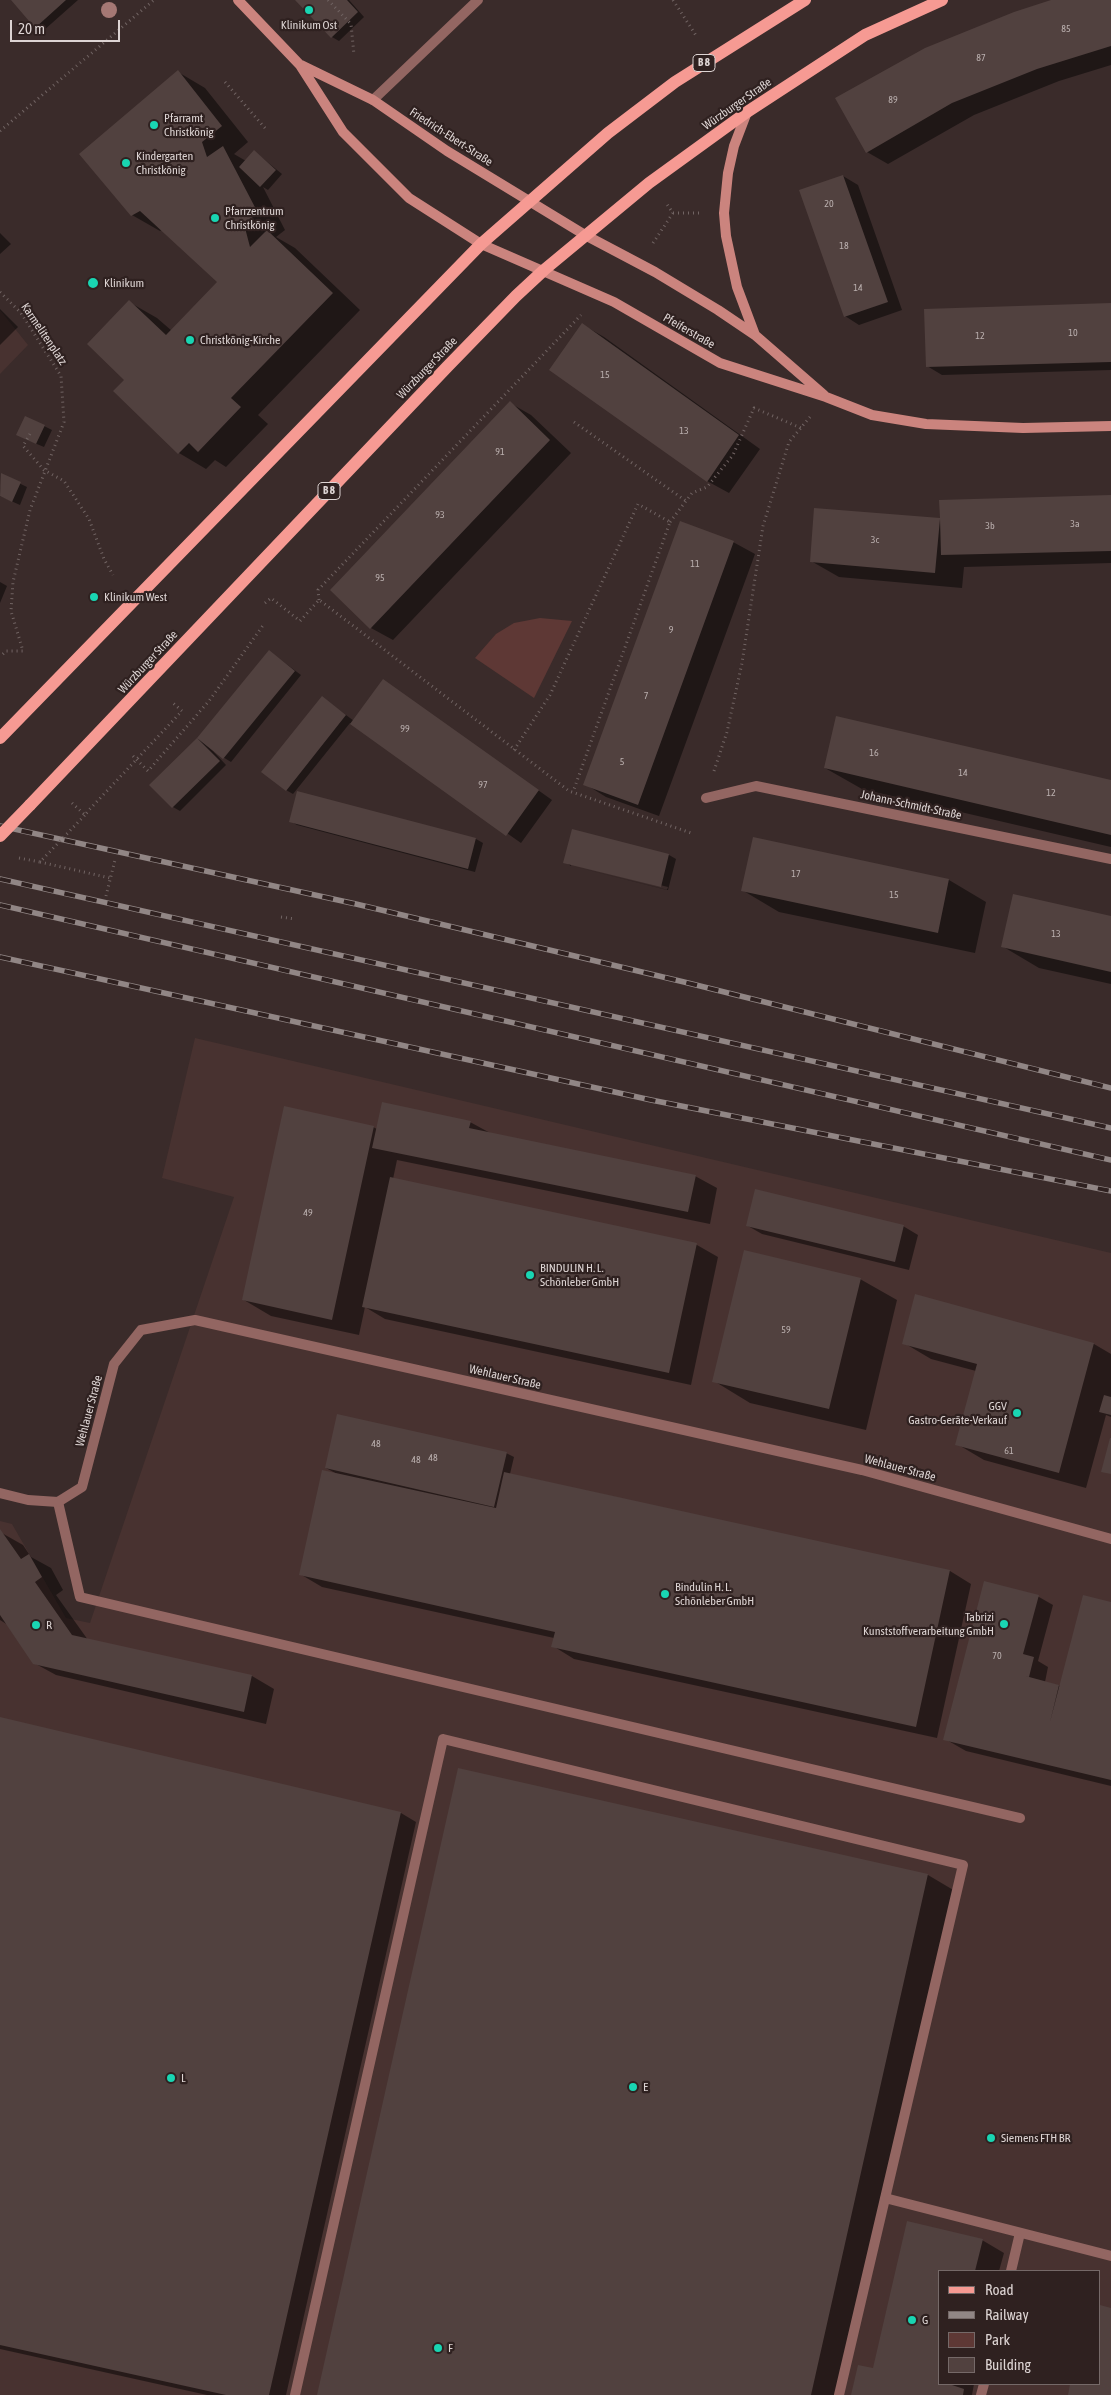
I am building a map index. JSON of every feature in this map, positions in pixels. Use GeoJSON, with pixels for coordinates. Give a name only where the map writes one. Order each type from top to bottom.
{"type":"FeatureCollection","features":[{"type":"Feature","properties":{"kind":"main road","name":"B 8"},"geometry":{"type":"LineString","coordinates":[[0,738],[481,244],[608,133],[675,82],[805,0]]}},
{"type":"Feature","properties":{"kind":"main road","name":"Würzburger Straße"},"geometry":{"type":"LineString","coordinates":[[0,836],[447,366],[544,270],[649,183],[747,112],[865,36],[942,0]]}},
{"type":"Feature","properties":{"kind":"street","name":"Friedrich-Ebert-Straße"},"geometry":{"type":"LineString","coordinates":[[238,0],[300,64],[343,132],[409,198],[481,244],[544,270]]}},
{"type":"Feature","properties":{"kind":"street"},"geometry":{"type":"LineString","coordinates":[[373,100],[478,0]]}},
{"type":"Feature","properties":{"kind":"street","name":"Friedrich-Ebert-Straße"},"geometry":{"type":"LineString","coordinates":[[300,64],[373,100],[447,151],[585,235]]}},
{"type":"Feature","properties":{"kind":"street"},"geometry":{"type":"LineString","coordinates":[[747,112],[730,164],[724,213],[726,236],[737,287],[755,335]]}},
{"type":"Feature","properties":{"kind":"street","name":"Pfeiferstraße"},"geometry":{"type":"LineString","coordinates":[[585,235],[655,272],[755,335],[826,397]]}},
{"type":"Feature","properties":{"kind":"street","name":"Pfeiferstraße"},"geometry":{"type":"LineString","coordinates":[[544,270],[614,302],[720,364],[826,397],[872,415],[926,424],[1022,428],[1111,426]]}},
{"type":"Feature","properties":{"kind":"street","name":"Johann-Schmidt-Straße"},"geometry":{"type":"LineString","coordinates":[[706,798],[756,786],[1111,858]]}},
{"type":"Feature","properties":{"kind":"street","name":"Wehlauer Straße"},"geometry":{"type":"LineString","coordinates":[[58,1502],[82,1487],[114,1364],[141,1330],[195,1320],[862,1470],[1111,1539]]}},
{"type":"Feature","properties":{"kind":"street"},"geometry":{"type":"LineString","coordinates":[[0,1493],[28,1500],[58,1502],[80,1597],[1020,1818]]}},
{"type":"Feature","properties":{"kind":"street"},"geometry":{"type":"LineString","coordinates":[[295,2395],[443,1739],[963,1865],[839,2395]]}},
{"type":"Feature","properties":{"kind":"street"},"geometry":{"type":"LineString","coordinates":[[885,2198],[1111,2256]]}},
{"type":"Feature","properties":{"kind":"street"},"geometry":{"type":"LineString","coordinates":[[1011,2270],[1020,2233]]}},
{"type":"Feature","properties":{"kind":"path"},"geometry":{"type":"LineString","coordinates":[[0,131],[154,0]]}},
{"type":"Feature","properties":{"kind":"path"},"geometry":{"type":"LineString","coordinates":[[328,0],[351,24],[354,55]]}},
{"type":"Feature","properties":{"kind":"path"},"geometry":{"type":"LineString","coordinates":[[673,0],[710,59]]}},
{"type":"Feature","properties":{"kind":"path"},"geometry":{"type":"LineString","coordinates":[[225,82],[265,128]]}},
{"type":"Feature","properties":{"kind":"path"},"geometry":{"type":"LineString","coordinates":[[662,199],[673,213]]}},
{"type":"Feature","properties":{"kind":"path"},"geometry":{"type":"LineString","coordinates":[[673,213],[709,213]]}},
{"type":"Feature","properties":{"kind":"path"},"geometry":{"type":"LineString","coordinates":[[652,243],[673,213]]}},
{"type":"Feature","properties":{"kind":"path","name":"Karmelitenplatz"},"geometry":{"type":"LineString","coordinates":[[0,292],[21,313],[61,376],[64,422],[44,470]]}},
{"type":"Feature","properties":{"kind":"path"},"geometry":{"type":"LineString","coordinates":[[580,316],[318,590],[319,600],[514,750],[573,792],[694,834]]}},
{"type":"Feature","properties":{"kind":"path"},"geometry":{"type":"LineString","coordinates":[[706,798],[727,732],[742,662],[763,526],[789,442],[826,397]]}},
{"type":"Feature","properties":{"kind":"path"},"geometry":{"type":"LineString","coordinates":[[573,792],[670,522],[692,493],[707,487],[733,455],[754,408],[801,428]]}},
{"type":"Feature","properties":{"kind":"path"},"geometry":{"type":"LineString","coordinates":[[574,422],[686,501]]}},
{"type":"Feature","properties":{"kind":"path"},"geometry":{"type":"LineString","coordinates":[[30,434],[23,446],[44,470],[64,482],[89,520],[104,559],[113,575]]}},
{"type":"Feature","properties":{"kind":"path"},"geometry":{"type":"LineString","coordinates":[[0,658],[6,651],[22,651],[11,611],[13,582],[30,510],[44,470]]}},
{"type":"Feature","properties":{"kind":"path"},"geometry":{"type":"LineString","coordinates":[[514,750],[550,695],[638,504],[670,522]]}},
{"type":"Feature","properties":{"kind":"path"},"geometry":{"type":"LineString","coordinates":[[265,603],[271,598],[300,621],[319,600]]}},
{"type":"Feature","properties":{"kind":"path"},"geometry":{"type":"LineString","coordinates":[[133,756],[148,771],[209,701],[264,624]]}},
{"type":"Feature","properties":{"kind":"path"},"geometry":{"type":"LineString","coordinates":[[40,862],[182,711],[172,702]]}},
{"type":"Feature","properties":{"kind":"path"},"geometry":{"type":"LineString","coordinates":[[72,803],[84,815]]}},
{"type":"Feature","properties":{"kind":"path"},"geometry":{"type":"LineString","coordinates":[[19,858],[110,878]]}},
{"type":"Feature","properties":{"kind":"path"},"geometry":{"type":"LineString","coordinates":[[106,896],[115,860]]}},
{"type":"Feature","properties":{"kind":"path"},"geometry":{"type":"LineString","coordinates":[[281,917],[295,919]]}},
{"type":"Feature","properties":{"kind":"shaded area"},"geometry":{"type":"Polygon","coordinates":[[[0,310],[28,345],[0,374],[0,310]]]}},
{"type":"Feature","properties":{"kind":"shaded area"},"geometry":{"type":"Polygon","coordinates":[[[195,1038],[1111,1253],[1111,2395],[0,2395],[0,1521],[12,1524],[66,1618],[90,1623],[234,1197],[162,1178],[195,1038]]]}},
{"type":"Feature","properties":{"kind":"green space"},"geometry":{"type":"Polygon","coordinates":[[[540,618],[572,621],[534,698],[475,658],[496,634],[514,623],[540,618]]]}},
{"type":"Feature","properties":{"kind":"building"},"geometry":{"type":"Polygon","coordinates":[[[11,0],[66,0],[35,28],[11,0]]]}},
{"type":"Feature","properties":{"kind":"building"},"geometry":{"type":"Polygon","coordinates":[[[295,0],[347,0],[358,12],[331,38],[295,0]]]}},
{"type":"Feature","properties":{"kind":"building"},"geometry":{"type":"Polygon","coordinates":[[[1051,0],[1111,0],[1111,46],[1037,69],[952,103],[866,153],[835,98],[925,48],[1014,12],[1051,0]]]}},
{"type":"Feature","properties":{"kind":"building"},"geometry":{"type":"Polygon","coordinates":[[[178,70],[222,126],[202,142],[207,157],[223,146],[258,213],[244,224],[250,247],[267,230],[333,293],[231,398],[241,407],[198,452],[189,443],[178,454],[113,391],[124,380],[87,344],[129,300],[166,335],[217,282],[140,211],[131,216],[79,154],[178,70]]]}},
{"type":"Feature","properties":{"kind":"building"},"geometry":{"type":"Polygon","coordinates":[[[254,150],[276,170],[260,187],[239,167],[254,150]]]}},
{"type":"Feature","properties":{"kind":"building"},"geometry":{"type":"Polygon","coordinates":[[[843,175],[888,302],[844,317],[799,190],[843,175]]]}},
{"type":"Feature","properties":{"kind":"building"},"geometry":{"type":"Polygon","coordinates":[[[1111,303],[1111,362],[926,367],[924,309],[1111,303]]]}},
{"type":"Feature","properties":{"kind":"building"},"geometry":{"type":"Polygon","coordinates":[[[582,323],[739,435],[707,482],[549,370],[582,323]]]}},
{"type":"Feature","properties":{"kind":"building"},"geometry":{"type":"Polygon","coordinates":[[[510,401],[550,440],[370,629],[330,590],[510,401]]]}},
{"type":"Feature","properties":{"kind":"building"},"geometry":{"type":"Polygon","coordinates":[[[25,416],[45,425],[36,444],[16,435],[25,416]]]}},
{"type":"Feature","properties":{"kind":"building"},"geometry":{"type":"Polygon","coordinates":[[[1,473],[21,482],[12,502],[0,496],[1,473]]]}},
{"type":"Feature","properties":{"kind":"building"},"geometry":{"type":"Polygon","coordinates":[[[1111,495],[1111,551],[941,555],[940,519],[935,573],[810,562],[814,508],[940,518],[939,500],[1111,495]]]}},
{"type":"Feature","properties":{"kind":"building"},"geometry":{"type":"Polygon","coordinates":[[[680,521],[734,541],[638,805],[583,785],[680,521]]]}},
{"type":"Feature","properties":{"kind":"building"},"geometry":{"type":"Polygon","coordinates":[[[269,650],[295,671],[223,759],[197,738],[269,650]]]}},
{"type":"Feature","properties":{"kind":"building"},"geometry":{"type":"Polygon","coordinates":[[[383,679],[539,790],[506,836],[350,724],[383,679]]]}},
{"type":"Feature","properties":{"kind":"building"},"geometry":{"type":"Polygon","coordinates":[[[322,696],[346,715],[286,791],[261,772],[322,696]]]}},
{"type":"Feature","properties":{"kind":"building"},"geometry":{"type":"Polygon","coordinates":[[[836,716],[1111,780],[1111,835],[824,768],[836,716]]]}},
{"type":"Feature","properties":{"kind":"building"},"geometry":{"type":"Polygon","coordinates":[[[197,738],[220,761],[172,808],[149,785],[197,738]]]}},
{"type":"Feature","properties":{"kind":"building"},"geometry":{"type":"Polygon","coordinates":[[[297,791],[476,838],[468,869],[289,822],[297,791]]]}},
{"type":"Feature","properties":{"kind":"building"},"geometry":{"type":"Polygon","coordinates":[[[572,829],[669,854],[661,887],[563,863],[572,829]]]}},
{"type":"Feature","properties":{"kind":"building"},"geometry":{"type":"Polygon","coordinates":[[[753,837],[949,879],[938,933],[741,891],[753,837]]]}},
{"type":"Feature","properties":{"kind":"building"},"geometry":{"type":"Polygon","coordinates":[[[1013,894],[1111,916],[1111,972],[1001,947],[1013,894]]]}},
{"type":"Feature","properties":{"kind":"building"},"geometry":{"type":"Polygon","coordinates":[[[382,1102],[471,1121],[469,1128],[696,1175],[688,1212],[372,1148],[382,1102]]]}},
{"type":"Feature","properties":{"kind":"building"},"geometry":{"type":"Polygon","coordinates":[[[284,1106],[374,1126],[332,1320],[242,1300],[284,1106]]]}},
{"type":"Feature","properties":{"kind":"building","name":"BINDULIN H. L. Schönleber GmbH"},"geometry":{"type":"Polygon","coordinates":[[[390,1177],[697,1243],[669,1373],[362,1307],[390,1177]]]}},
{"type":"Feature","properties":{"kind":"building"},"geometry":{"type":"Polygon","coordinates":[[[755,1189],[904,1225],[895,1262],[746,1226],[755,1189]]]}},
{"type":"Feature","properties":{"kind":"building"},"geometry":{"type":"Polygon","coordinates":[[[744,1250],[861,1278],[829,1409],[712,1382],[744,1250]]]}},
{"type":"Feature","properties":{"kind":"building"},"geometry":{"type":"Polygon","coordinates":[[[915,1294],[1094,1343],[1059,1473],[955,1445],[977,1364],[902,1344],[915,1294]]]}},
{"type":"Feature","properties":{"kind":"building"},"geometry":{"type":"Polygon","coordinates":[[[1104,1395],[1111,1397],[1111,1415],[1099,1412],[1104,1395]]]}},
{"type":"Feature","properties":{"kind":"building"},"geometry":{"type":"Polygon","coordinates":[[[337,1414],[507,1452],[494,1507],[325,1468],[337,1414]]]}},
{"type":"Feature","properties":{"kind":"building"},"geometry":{"type":"Polygon","coordinates":[[[1111,1438],[1111,1474],[1101,1472],[1111,1438]]]}},
{"type":"Feature","properties":{"kind":"building","name":"Bindulin H. L. Schönleber GmbH"},"geometry":{"type":"Polygon","coordinates":[[[322,1470],[496,1508],[504,1472],[950,1570],[916,1727],[551,1647],[555,1632],[299,1575],[322,1470]]]}},
{"type":"Feature","properties":{"kind":"building","name":"R"},"geometry":{"type":"Polygon","coordinates":[[[0,1529],[21,1559],[29,1554],[42,1577],[35,1582],[72,1635],[252,1675],[244,1712],[33,1664],[0,1615],[0,1529]]]}},
{"type":"Feature","properties":{"kind":"building"},"geometry":{"type":"Polygon","coordinates":[[[984,1581],[1039,1595],[1023,1654],[1034,1657],[1029,1677],[1059,1685],[1050,1722],[1083,1595],[1111,1602],[1111,1780],[943,1740],[984,1581]]]}},
{"type":"Feature","properties":{"kind":"building","name":"L"},"geometry":{"type":"Polygon","coordinates":[[[0,1717],[401,1812],[269,2395],[226,2395],[0,2345],[0,1717]]]}},
{"type":"Feature","properties":{"kind":"building","name":"E"},"geometry":{"type":"Polygon","coordinates":[[[458,1768],[928,1874],[811,2395],[317,2395],[458,1768]]]}},
{"type":"Feature","properties":{"kind":"building","name":"G"},"geometry":{"type":"Polygon","coordinates":[[[907,2221],[983,2239],[975,2270],[938,2270],[938,2385],[952,2385],[964,2389],[963,2395],[851,2395],[858,2365],[873,2368],[907,2221]]]}},
{"type":"Feature","properties":{"kind":"building"},"geometry":{"type":"Polygon","coordinates":[[[1101,2305],[1111,2308],[1111,2395],[1068,2395],[1070,2385],[1101,2385],[1101,2305]]]}},
{"type":"Feature","properties":{"kind":"railway"},"geometry":{"type":"LineString","coordinates":[[0,826],[356,904],[684,982],[1111,1088]]}},
{"type":"Feature","properties":{"kind":"railway"},"geometry":{"type":"LineString","coordinates":[[0,879],[1111,1128]]}},
{"type":"Feature","properties":{"kind":"railway"},"geometry":{"type":"LineString","coordinates":[[0,905],[1111,1160]]}},
{"type":"Feature","properties":{"kind":"railway"},"geometry":{"type":"LineString","coordinates":[[0,957],[651,1100],[1111,1191]]}},
{"type":"Feature","properties":{"kind":"place","name":"Klinikum Ost"},"geometry":{"type":"Point","coordinates":[309,10]}},
{"type":"Feature","properties":{"kind":"place","name":"Pfarramt Christkönig"},"geometry":{"type":"Point","coordinates":[154,125]}},
{"type":"Feature","properties":{"kind":"place","name":"Kindergarten Christkönig"},"geometry":{"type":"Point","coordinates":[126,163]}},
{"type":"Feature","properties":{"kind":"place","name":"Pfarrzentrum Christkönig"},"geometry":{"type":"Point","coordinates":[215,218]}},
{"type":"Feature","properties":{"kind":"place","name":"Klinikum"},"geometry":{"type":"Point","coordinates":[93,283]}},
{"type":"Feature","properties":{"kind":"place","name":"Christkönig-Kirche"},"geometry":{"type":"Point","coordinates":[190,340]}},
{"type":"Feature","properties":{"kind":"place","name":"Klinikum West"},"geometry":{"type":"Point","coordinates":[94,597]}},
{"type":"Feature","properties":{"kind":"place","name":"BINDULIN H. L. Schönleber GmbH"},"geometry":{"type":"Point","coordinates":[530,1275]}},
{"type":"Feature","properties":{"kind":"place","name":"GGV Gastro-Geräte-Verkauf"},"geometry":{"type":"Point","coordinates":[1017,1413]}},
{"type":"Feature","properties":{"kind":"place","name":"Bindulin H. L. Schönleber GmbH"},"geometry":{"type":"Point","coordinates":[665,1594]}},
{"type":"Feature","properties":{"kind":"place","name":"Tabrizi Kunststoffverarbeitung GmbH"},"geometry":{"type":"Point","coordinates":[1004,1624]}},
{"type":"Feature","properties":{"kind":"place","name":"R"},"geometry":{"type":"Point","coordinates":[36,1625]}},
{"type":"Feature","properties":{"kind":"place","name":"L"},"geometry":{"type":"Point","coordinates":[171,2078]}},
{"type":"Feature","properties":{"kind":"place","name":"E"},"geometry":{"type":"Point","coordinates":[633,2087]}},
{"type":"Feature","properties":{"kind":"place","name":"Siemens FTH BR"},"geometry":{"type":"Point","coordinates":[991,2138]}},
{"type":"Feature","properties":{"kind":"place","name":"G"},"geometry":{"type":"Point","coordinates":[912,2320]}},
{"type":"Feature","properties":{"kind":"place","name":"F"},"geometry":{"type":"Point","coordinates":[438,2348]}}]}
